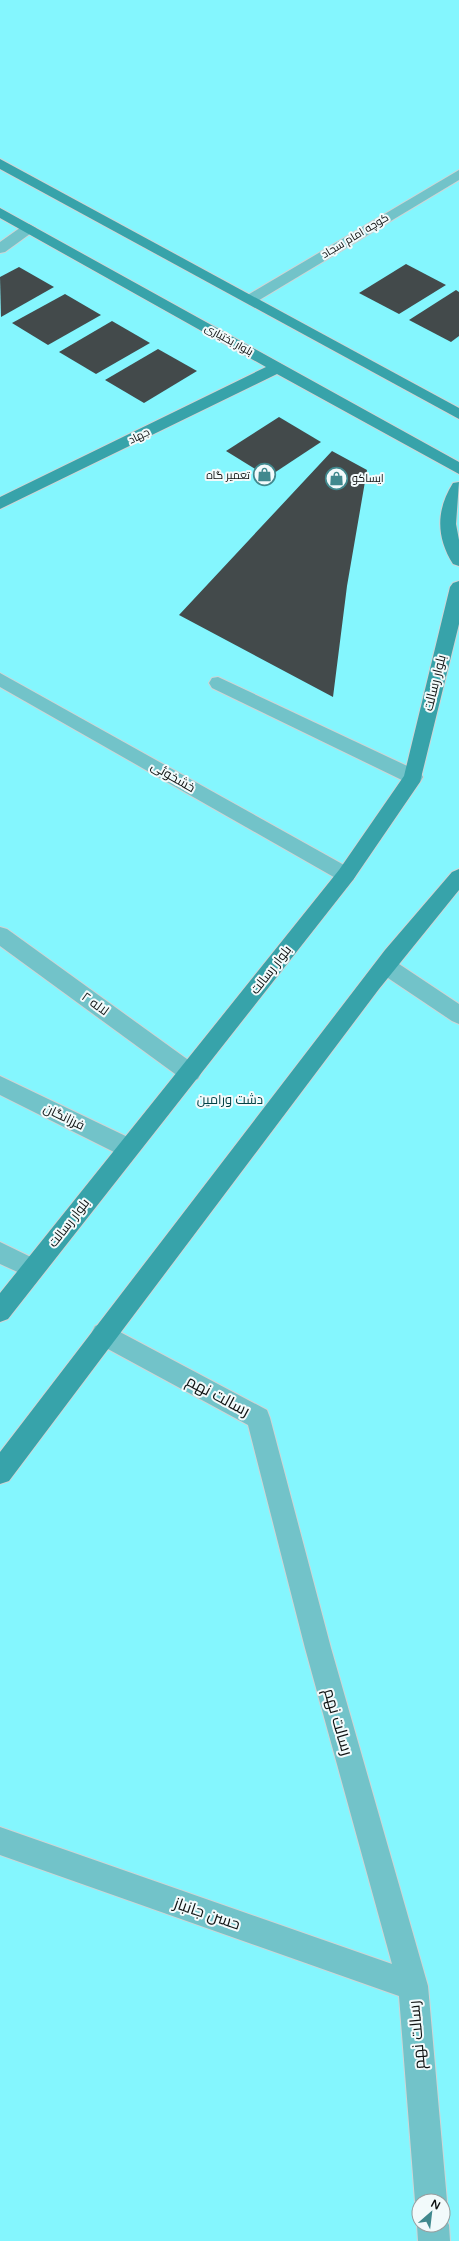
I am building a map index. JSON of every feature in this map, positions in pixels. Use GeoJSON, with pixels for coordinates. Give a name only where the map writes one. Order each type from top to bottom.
{"type":"FeatureCollection","features":[{"type":"Feature","properties":{"kind":"main road"},"geometry":{"type":"LineString","coordinates":[[0,163],[459,414]]}},
{"type":"Feature","properties":{"kind":"main road","name":"بلوار بختیاری"},"geometry":{"type":"LineString","coordinates":[[0,212],[459,469]]}},
{"type":"Feature","properties":{"kind":"main road","name":"جهاد"},"geometry":{"type":"LineString","coordinates":[[0,504],[278,368]]}},
{"type":"Feature","properties":{"kind":"main road"},"geometry":{"type":"LineString","coordinates":[[459,487],[453,495],[447,519],[450,544],[459,560]]}},
{"type":"Feature","properties":{"kind":"main road","name":"بلوار رسالت"},"geometry":{"type":"LineString","coordinates":[[0,1311],[346,875],[412,777],[459,587]]}},
{"type":"Feature","properties":{"kind":"main road"},"geometry":{"type":"LineString","coordinates":[[0,1472],[103,1334],[386,966],[434,904],[459,877]]}},
{"type":"Feature","properties":{"kind":"street","name":"کوچه امام سجاد"},"geometry":{"type":"LineString","coordinates":[[251,299],[459,174]]}},
{"type":"Feature","properties":{"kind":"street"},"geometry":{"type":"LineString","coordinates":[[0,249],[29,228]]}},
{"type":"Feature","properties":{"kind":"street","name":"خشخوئی"},"geometry":{"type":"LineString","coordinates":[[0,679],[346,875]]}},
{"type":"Feature","properties":{"kind":"street"},"geometry":{"type":"LineString","coordinates":[[218,683],[412,777]]}},
{"type":"Feature","properties":{"kind":"street","name":"لاله ۲"},"geometry":{"type":"LineString","coordinates":[[0,935],[190,1073]]}},
{"type":"Feature","properties":{"kind":"street"},"geometry":{"type":"LineString","coordinates":[[386,966],[459,1015]]}},
{"type":"Feature","properties":{"kind":"street","name":"فرزانگان"},"geometry":{"type":"LineString","coordinates":[[0,1085],[128,1148]]}},
{"type":"Feature","properties":{"kind":"street"},"geometry":{"type":"LineString","coordinates":[[0,1252],[33,1269]]}},
{"type":"Feature","properties":{"kind":"street","name":"رسالت نهم"},"geometry":{"type":"LineString","coordinates":[[103,1334],[258,1418],[318,1648],[413,1986],[430,2193]]}},
{"type":"Feature","properties":{"kind":"street","name":"حسن جانباز"},"geometry":{"type":"LineString","coordinates":[[0,1841],[413,1986]]}},
{"type":"Feature","properties":{"kind":"green space","name":"دشت ورامین"},"geometry":{"type":"Polygon","coordinates":[[[0,0],[459,0],[459,2241],[0,2241],[0,0]]]}},
{"type":"Feature","properties":{"kind":"building"},"geometry":{"type":"Polygon","coordinates":[[[406,264],[446,285],[399,314],[359,293],[406,264]]]}},
{"type":"Feature","properties":{"kind":"building"},"geometry":{"type":"Polygon","coordinates":[[[19,267],[54,287],[1,317],[0,277],[19,267]]]}},
{"type":"Feature","properties":{"kind":"building"},"geometry":{"type":"Polygon","coordinates":[[[456,290],[459,292],[459,336],[451,342],[409,320],[456,290]]]}},
{"type":"Feature","properties":{"kind":"building"},"geometry":{"type":"Polygon","coordinates":[[[65,294],[101,315],[48,345],[12,323],[65,294]]]}},
{"type":"Feature","properties":{"kind":"building"},"geometry":{"type":"Polygon","coordinates":[[[112,321],[150,343],[96,374],[59,352],[112,321]]]}},
{"type":"Feature","properties":{"kind":"building"},"geometry":{"type":"Polygon","coordinates":[[[158,349],[197,371],[144,403],[105,380],[158,349]]]}},
{"type":"Feature","properties":{"kind":"building"},"geometry":{"type":"Polygon","coordinates":[[[279,417],[321,442],[268,477],[226,451],[279,417]]]}},
{"type":"Feature","properties":{"kind":"building"},"geometry":{"type":"Polygon","coordinates":[[[332,451],[367,470],[347,586],[333,697],[179,615],[332,451]]]}},
{"type":"Feature","properties":{"kind":"place","name":"تعمیر گاه"},"geometry":{"type":"Point","coordinates":[265,475]}},
{"type":"Feature","properties":{"kind":"place","name":"ایساکو"},"geometry":{"type":"Point","coordinates":[336,478]}}]}
